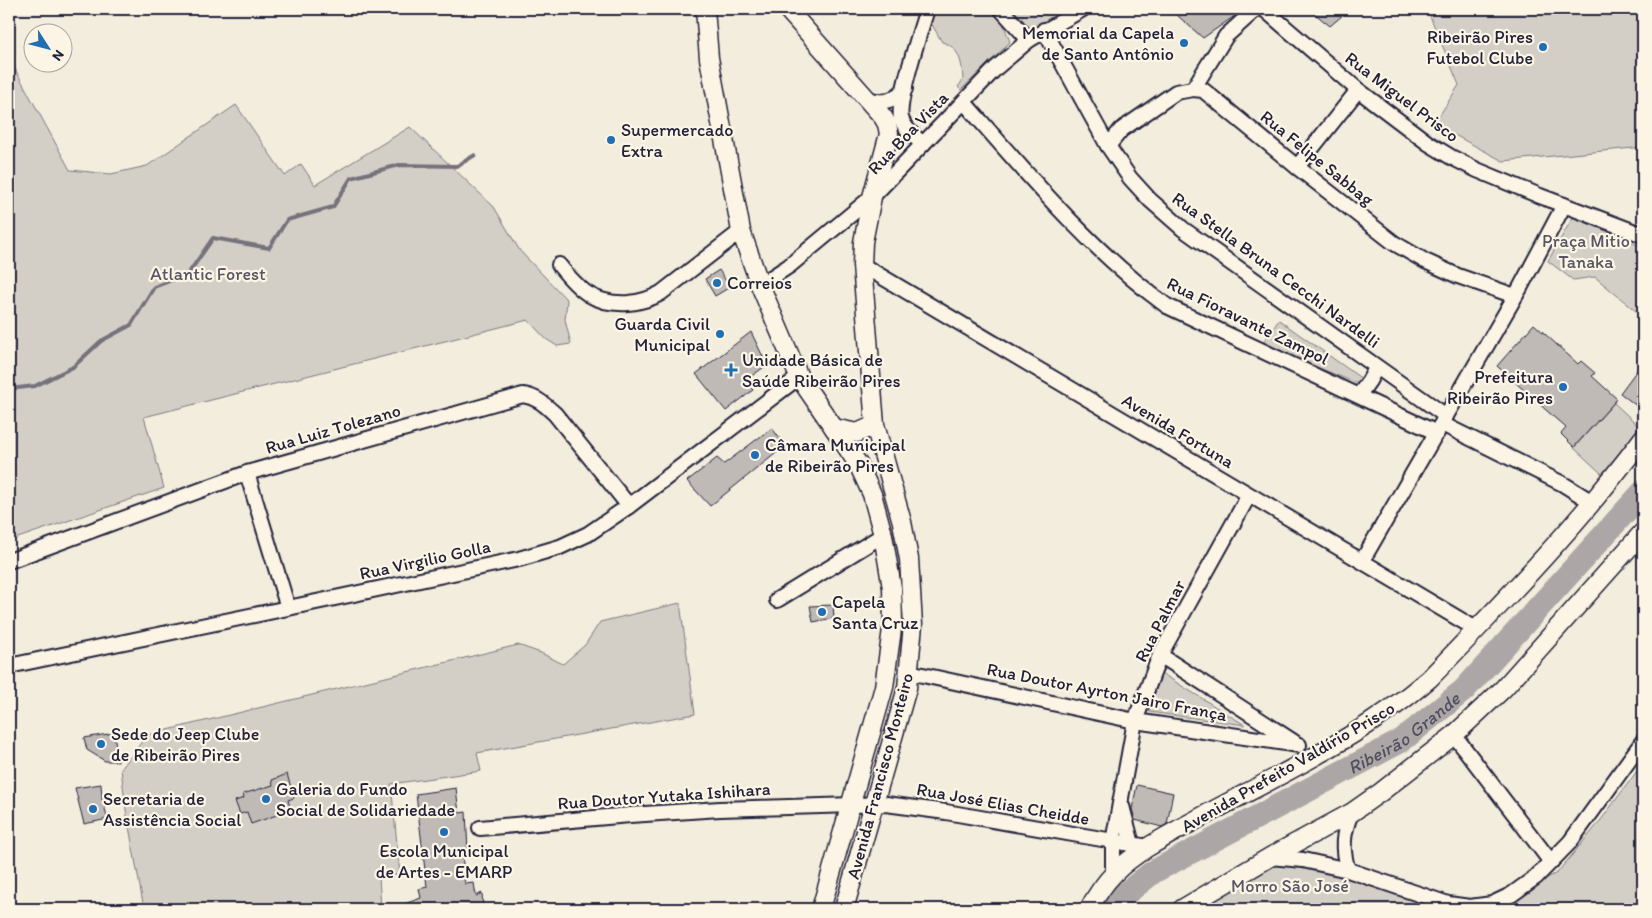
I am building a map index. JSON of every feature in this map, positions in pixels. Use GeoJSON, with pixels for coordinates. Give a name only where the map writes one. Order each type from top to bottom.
{"type":"FeatureCollection","features":[{"type":"Feature","properties":{"kind":"main road","name":"Avenida Francisco Monteiro"},"geometry":{"type":"LineString","coordinates":[[705,9],[709,58],[741,231],[760,285],[799,377],[834,428],[865,478],[872,494],[883,535],[892,588],[893,622],[884,687],[852,804],[820,909]]}},
{"type":"Feature","properties":{"kind":"main road"},"geometry":{"type":"LineString","coordinates":[[787,9],[866,99]]}},
{"type":"Feature","properties":{"kind":"main road","name":"Avenida Francisco Monteiro"},"geometry":{"type":"LineString","coordinates":[[844,909],[906,688],[913,625],[909,559],[902,522],[875,426],[862,265],[863,242],[872,197],[888,141],[888,130],[883,117],[866,99]]}},
{"type":"Feature","properties":{"kind":"main road"},"geometry":{"type":"LineString","coordinates":[[834,428],[857,433],[875,426]]}},
{"type":"Feature","properties":{"kind":"main road","name":"Avenida Prefeito Valdírio Prisco"},"geometry":{"type":"LineString","coordinates":[[1089,909],[1097,894],[1113,873],[1128,860],[1140,845],[1316,755],[1381,716],[1430,678],[1592,502],[1643,438]]}},
{"type":"Feature","properties":{"kind":"main road"},"geometry":{"type":"LineString","coordinates":[[1182,909],[1270,857],[1351,813],[1454,735],[1503,689],[1643,532]]}},
{"type":"Feature","properties":{"kind":"street"},"geometry":{"type":"LineString","coordinates":[[923,144],[904,125],[900,111],[927,9]]}},
{"type":"Feature","properties":{"kind":"street"},"geometry":{"type":"LineString","coordinates":[[1001,9],[1029,40]]}},
{"type":"Feature","properties":{"kind":"street","name":"Rua Boa Vista"},"geometry":{"type":"LineString","coordinates":[[760,285],[789,266],[872,197],[996,68],[1029,40],[1083,9]]}},
{"type":"Feature","properties":{"kind":"street"},"geometry":{"type":"LineString","coordinates":[[1108,146],[1121,130],[1160,102],[1176,92],[1192,88],[1226,36],[1256,9]]}},
{"type":"Feature","properties":{"kind":"street","name":"Rua Miguel Prisco"},"geometry":{"type":"LineString","coordinates":[[1264,9],[1358,90],[1451,158],[1564,205],[1643,235]]}},
{"type":"Feature","properties":{"kind":"street","name":"Rua Stella Bruna Cecchi Nardelli"},"geometry":{"type":"LineString","coordinates":[[1044,30],[1108,146],[1130,178],[1150,200],[1183,230],[1376,368],[1442,424]]}},
{"type":"Feature","properties":{"kind":"street","name":"Rua Felipe Sabbag"},"geometry":{"type":"LineString","coordinates":[[1192,88],[1203,90],[1215,99],[1297,167],[1394,243],[1425,261],[1515,296]]}},
{"type":"Feature","properties":{"kind":"street"},"geometry":{"type":"LineString","coordinates":[[866,99],[883,102],[891,100],[905,89]]}},
{"type":"Feature","properties":{"kind":"street"},"geometry":{"type":"LineString","coordinates":[[1297,167],[1358,90]]}},
{"type":"Feature","properties":{"kind":"street","name":"Rua Fioravante Zampol"},"geometry":{"type":"LineString","coordinates":[[964,102],[1039,188],[1094,243],[1148,292],[1167,306],[1359,395],[1442,424]]}},
{"type":"Feature","properties":{"kind":"street"},"geometry":{"type":"LineString","coordinates":[[1362,561],[1515,296],[1564,205]]}},
{"type":"Feature","properties":{"kind":"street"},"geometry":{"type":"LineString","coordinates":[[558,264],[570,279],[598,300],[613,304],[634,303],[652,299],[661,293],[741,231]]}},
{"type":"Feature","properties":{"kind":"street","name":"Avenida Fortuna"},"geometry":{"type":"LineString","coordinates":[[862,265],[1476,629]]}},
{"type":"Feature","properties":{"kind":"street"},"geometry":{"type":"LineString","coordinates":[[1359,395],[1369,382],[1376,368]]}},
{"type":"Feature","properties":{"kind":"street","name":"Rua Virgilio Golla"},"geometry":{"type":"LineString","coordinates":[[9,666],[519,559],[560,547],[588,534],[629,506],[799,377]]}},
{"type":"Feature","properties":{"kind":"street","name":"Rua Luiz Tolezano"},"geometry":{"type":"LineString","coordinates":[[9,561],[247,472],[523,395],[533,396],[555,414],[629,506]]}},
{"type":"Feature","properties":{"kind":"street"},"geometry":{"type":"LineString","coordinates":[[1442,424],[1562,484],[1592,502]]}},
{"type":"Feature","properties":{"kind":"street"},"geometry":{"type":"LineString","coordinates":[[247,472],[288,608]]}},
{"type":"Feature","properties":{"kind":"street","name":"Rua Palmar"},"geometry":{"type":"LineString","coordinates":[[1113,873],[1113,842],[1135,721],[1160,655],[1249,495]]}},
{"type":"Feature","properties":{"kind":"street"},"geometry":{"type":"LineString","coordinates":[[777,600],[883,535]]}},
{"type":"Feature","properties":{"kind":"street","name":"Rua Doutor Ayrton Jairo França"},"geometry":{"type":"LineString","coordinates":[[909,672],[1135,721],[1299,745],[1160,655]]}},
{"type":"Feature","properties":{"kind":"street"},"geometry":{"type":"LineString","coordinates":[[1454,735],[1551,862]]}},
{"type":"Feature","properties":{"kind":"street"},"geometry":{"type":"LineString","coordinates":[[1270,857],[1303,860],[1348,870],[1448,904],[1470,907],[1492,904],[1511,895],[1536,877],[1570,842],[1643,741]]}},
{"type":"Feature","properties":{"kind":"street","name":"Rua Palmar"},"geometry":{"type":"LineString","coordinates":[[1121,802],[1140,845]]}},
{"type":"Feature","properties":{"kind":"street","name":"Rua José Elias Cheidde"},"geometry":{"type":"LineString","coordinates":[[852,804],[894,804],[1140,845]]}},
{"type":"Feature","properties":{"kind":"street","name":"Rua Doutor Yutaka Ishihara"},"geometry":{"type":"LineString","coordinates":[[480,828],[639,814],[852,804]]}},
{"type":"Feature","properties":{"kind":"street"},"geometry":{"type":"LineString","coordinates":[[1348,870],[1343,850],[1343,834],[1351,813]]}},
{"type":"Feature","properties":{"kind":"green space"},"geometry":{"type":"Polygon","coordinates":[[[935,9],[994,9],[1000,15],[1010,42],[961,90],[958,87],[963,80],[961,62],[953,48],[942,42],[931,23],[935,9]]]}},
{"type":"Feature","properties":{"kind":"green space"},"geometry":{"type":"Polygon","coordinates":[[[1012,9],[1070,9],[1031,31],[1012,9]]]}},
{"type":"Feature","properties":{"kind":"green space","name":"Ribeirão Pires Futebol Clube"},"geometry":{"type":"Polygon","coordinates":[[[1427,9],[1643,9],[1643,147],[1503,161],[1434,124],[1459,85],[1427,9]]]}},
{"type":"Feature","properties":{"kind":"green space","name":"Atlantic Forest"},"geometry":{"type":"Polygon","coordinates":[[[9,58],[70,170],[111,174],[147,166],[236,105],[285,176],[301,164],[315,185],[410,127],[494,207],[520,251],[567,300],[565,320],[571,344],[557,346],[546,339],[528,320],[144,417],[164,488],[9,541],[9,58]]]}},
{"type":"Feature","properties":{"kind":"green space","name":"Praça Mitio Tanaka"},"geometry":{"type":"Polygon","coordinates":[[[1573,217],[1643,247],[1643,317],[1595,277],[1573,280],[1548,261],[1573,217]]]}},
{"type":"Feature","properties":{"kind":"green space"},"geometry":{"type":"Polygon","coordinates":[[[1279,320],[1362,379],[1359,384],[1261,345],[1279,320]]]}},
{"type":"Feature","properties":{"kind":"green space"},"geometry":{"type":"Polygon","coordinates":[[[1614,403],[1640,427],[1602,474],[1574,448],[1614,403]]]}},
{"type":"Feature","properties":{"kind":"green space"},"geometry":{"type":"Polygon","coordinates":[[[680,603],[695,714],[477,753],[481,771],[391,784],[400,874],[379,877],[381,909],[144,909],[126,810],[121,769],[147,735],[518,645],[541,653],[563,664],[585,645],[600,622],[680,603]]]}},
{"type":"Feature","properties":{"kind":"green space"},"geometry":{"type":"Polygon","coordinates":[[[1161,673],[1245,725],[1149,712],[1161,673]]]}},
{"type":"Feature","properties":{"kind":"green space"},"geometry":{"type":"Polygon","coordinates":[[[1643,763],[1643,909],[1485,909],[1557,873],[1598,824],[1643,763]]]}},
{"type":"Feature","properties":{"kind":"green space","name":"Morro São José"},"geometry":{"type":"Polygon","coordinates":[[[1316,863],[1455,909],[1186,909],[1264,864],[1316,863]]]}},
{"type":"Feature","properties":{"kind":"building"},"geometry":{"type":"Polygon","coordinates":[[[1170,9],[1228,9],[1236,15],[1203,38],[1170,9]]]}},
{"type":"Feature","properties":{"kind":"building"},"geometry":{"type":"Polygon","coordinates":[[[1309,9],[1350,9],[1330,26],[1309,9]]]}},
{"type":"Feature","properties":{"kind":"building","name":"Correios"},"geometry":{"type":"Polygon","coordinates":[[[719,270],[730,287],[715,296],[705,279],[719,270]]]}},
{"type":"Feature","properties":{"kind":"building","name":"Prefeitura Ribeirão Pires"},"geometry":{"type":"Polygon","coordinates":[[[1534,324],[1578,364],[1581,361],[1595,373],[1592,376],[1617,399],[1574,447],[1561,434],[1566,428],[1497,366],[1534,324]]]}},
{"type":"Feature","properties":{"kind":"building","name":"Unidade Básica de Saúde Ribeirão Pires"},"geometry":{"type":"Polygon","coordinates":[[[751,332],[767,365],[746,380],[753,390],[726,411],[696,374],[751,332]]]}},
{"type":"Feature","properties":{"kind":"building"},"geometry":{"type":"Polygon","coordinates":[[[1643,362],[1643,400],[1638,407],[1620,393],[1643,362]]]}},
{"type":"Feature","properties":{"kind":"building"},"geometry":{"type":"Polygon","coordinates":[[[772,428],[785,446],[710,506],[687,481],[717,458],[724,464],[772,428]]]}},
{"type":"Feature","properties":{"kind":"building","name":"Capela Santa Cruz"},"geometry":{"type":"Polygon","coordinates":[[[833,605],[834,618],[813,622],[810,606],[833,605]]]}},
{"type":"Feature","properties":{"kind":"building","name":"Sede do Jeep Clube de Ribeirão Pires"},"geometry":{"type":"Polygon","coordinates":[[[114,733],[118,761],[105,761],[87,750],[84,738],[114,733]]]}},
{"type":"Feature","properties":{"kind":"building","name":"Galeria do Fundo Social de Solidariedade"},"geometry":{"type":"Polygon","coordinates":[[[287,774],[294,798],[288,800],[291,810],[251,824],[247,812],[240,814],[235,801],[244,798],[243,794],[273,785],[272,780],[287,774]]]}},
{"type":"Feature","properties":{"kind":"building","name":"Secretaria de Assistência Social"},"geometry":{"type":"Polygon","coordinates":[[[101,784],[102,799],[108,819],[84,824],[75,788],[101,784]]]}},
{"type":"Feature","properties":{"kind":"building"},"geometry":{"type":"Polygon","coordinates":[[[1137,785],[1173,793],[1167,824],[1162,827],[1135,820],[1132,809],[1137,785]]]}},
{"type":"Feature","properties":{"kind":"building","name":"Escola Municipal de Artes - EMARP"},"geometry":{"type":"Polygon","coordinates":[[[456,788],[459,813],[466,812],[468,852],[462,854],[465,884],[474,883],[476,896],[482,893],[483,909],[393,909],[421,898],[419,889],[427,887],[416,794],[456,788]]]}},
{"type":"Feature","properties":{"kind":"waterway"},"geometry":{"type":"LineString","coordinates":[[9,389],[35,386],[73,367],[101,341],[131,325],[154,287],[188,274],[213,238],[269,248],[287,220],[333,207],[351,178],[399,165],[457,166],[475,155]]}},
{"type":"Feature","properties":{"kind":"waterway","name":"Ribeirão Grande"},"geometry":{"type":"LineString","coordinates":[[1115,909],[1120,898],[1153,872],[1401,741],[1464,690],[1643,492]]}},
{"type":"Feature","properties":{"kind":"place","name":"Memorial da Capela de Santo Antônio"},"geometry":{"type":"Point","coordinates":[1184,43]}},
{"type":"Feature","properties":{"kind":"place","name":"Ribeirão Pires Futebol Clube"},"geometry":{"type":"Point","coordinates":[1543,47]}},
{"type":"Feature","properties":{"kind":"place","name":"Supermercado Extra"},"geometry":{"type":"Point","coordinates":[611,140]}},
{"type":"Feature","properties":{"kind":"place","name":"Correios"},"geometry":{"type":"Point","coordinates":[717,283]}},
{"type":"Feature","properties":{"kind":"place","name":"Guarda Civil Municipal"},"geometry":{"type":"Point","coordinates":[720,334]}},
{"type":"Feature","properties":{"kind":"place","name":"Unidade Básica de Saúde Ribeirão Pires"},"geometry":{"type":"Point","coordinates":[731,370]}},
{"type":"Feature","properties":{"kind":"place","name":"Prefeitura Ribeirão Pires"},"geometry":{"type":"Point","coordinates":[1563,387]}},
{"type":"Feature","properties":{"kind":"place","name":"Câmara Municipal de Ribeirão Pires"},"geometry":{"type":"Point","coordinates":[755,455]}},
{"type":"Feature","properties":{"kind":"place","name":"Capela Santa Cruz"},"geometry":{"type":"Point","coordinates":[822,612]}},
{"type":"Feature","properties":{"kind":"place","name":"Sede do Jeep Clube de Ribeirão Pires"},"geometry":{"type":"Point","coordinates":[101,744]}},
{"type":"Feature","properties":{"kind":"place","name":"Galeria do Fundo Social de Solidariedade"},"geometry":{"type":"Point","coordinates":[266,799]}},
{"type":"Feature","properties":{"kind":"place","name":"Secretaria de Assistência Social"},"geometry":{"type":"Point","coordinates":[93,809]}},
{"type":"Feature","properties":{"kind":"place","name":"Escola Municipal de Artes - EMARP"},"geometry":{"type":"Point","coordinates":[444,832]}}]}
